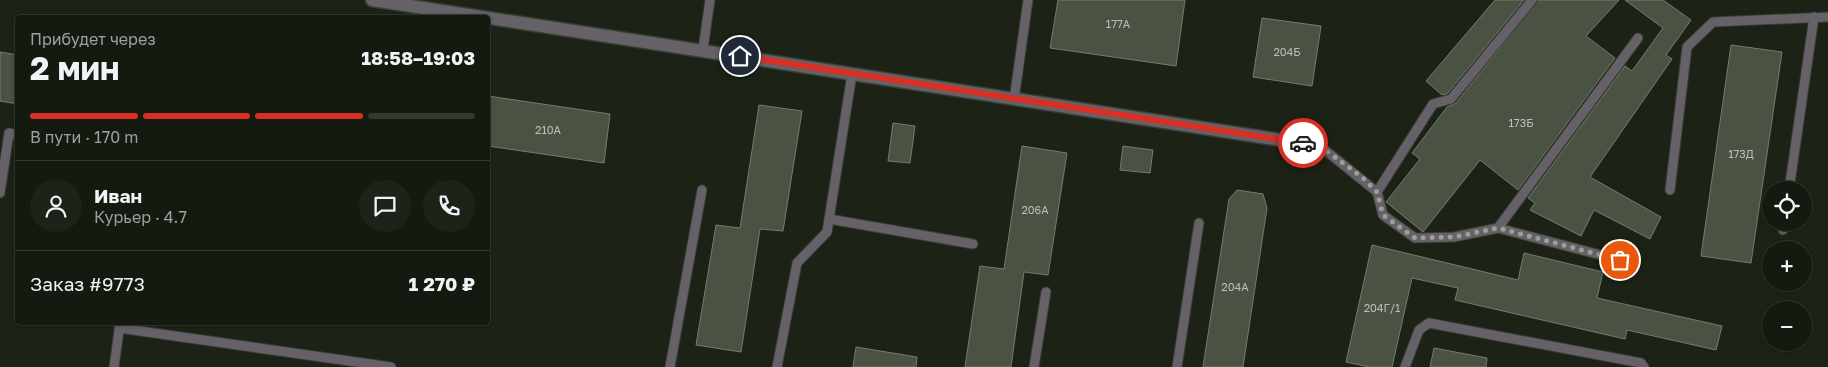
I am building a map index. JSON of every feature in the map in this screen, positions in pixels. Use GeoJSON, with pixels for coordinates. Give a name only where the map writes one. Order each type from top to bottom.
{"type":"FeatureCollection","features":[{"type":"Feature","properties":{"kind":"street"},"geometry":{"type":"LineString","coordinates":[[372,0],[473,15]]}},
{"type":"Feature","properties":{"kind":"street"},"geometry":{"type":"LineString","coordinates":[[490,17],[1320,146]]}},
{"type":"Feature","properties":{"kind":"lane"},"geometry":{"type":"LineString","coordinates":[[703,49],[710,0]]}},
{"type":"Feature","properties":{"kind":"lane"},"geometry":{"type":"LineString","coordinates":[[1014,100],[1028,0]]}},
{"type":"Feature","properties":{"kind":"lane"},"geometry":{"type":"LineString","coordinates":[[1377,192],[1433,104],[1451,99],[1532,0]]}},
{"type":"Feature","properties":{"kind":"lane"},"geometry":{"type":"LineString","coordinates":[[1790,181],[1814,17]]}},
{"type":"Feature","properties":{"kind":"lane"},"geometry":{"type":"LineString","coordinates":[[1670,190],[1687,47],[1713,22],[1828,17]]}},
{"type":"Feature","properties":{"kind":"lane"},"geometry":{"type":"LineString","coordinates":[[1498,228],[1638,38]]}},
{"type":"Feature","properties":{"kind":"lane"},"geometry":{"type":"LineString","coordinates":[[777,367],[797,263],[827,232],[852,74]]}},
{"type":"Feature","properties":{"kind":"lane"},"geometry":{"type":"LineString","coordinates":[[0,193],[9,133],[15,134]]}},
{"type":"Feature","properties":{"kind":"lane"},"geometry":{"type":"LineString","coordinates":[[1320,146],[1377,192],[1383,215],[1415,238],[1454,237],[1498,228],[1620,260]]}},
{"type":"Feature","properties":{"kind":"lane"},"geometry":{"type":"LineString","coordinates":[[670,367],[702,190]]}},
{"type":"Feature","properties":{"kind":"lane"},"geometry":{"type":"LineString","coordinates":[[829,219],[973,244]]}},
{"type":"Feature","properties":{"kind":"lane"},"geometry":{"type":"LineString","coordinates":[[1177,367],[1199,224]]}},
{"type":"Feature","properties":{"kind":"lane"},"geometry":{"type":"LineString","coordinates":[[1034,367],[1046,292]]}},
{"type":"Feature","properties":{"kind":"lane"},"geometry":{"type":"LineString","coordinates":[[1405,367],[1419,330],[1429,322],[1640,363],[1644,367]]}},
{"type":"Feature","properties":{"kind":"lane"},"geometry":{"type":"LineString","coordinates":[[114,367],[120,326],[349,364],[391,367]]}},
{"type":"Feature","properties":{"kind":"building"},"geometry":{"type":"Polygon","coordinates":[[[1058,0],[1185,0],[1176,66],[1050,48],[1058,0]]]}},
{"type":"Feature","properties":{"kind":"building"},"geometry":{"type":"Polygon","coordinates":[[[1495,0],[1524,0],[1447,94],[1442,95],[1426,81],[1495,0]]]}},
{"type":"Feature","properties":{"kind":"building"},"geometry":{"type":"Polygon","coordinates":[[[1538,0],[1619,0],[1586,36],[1615,58],[1518,190],[1480,160],[1423,232],[1386,202],[1420,159],[1412,153],[1447,107],[1456,103],[1538,0]]]}},
{"type":"Feature","properties":{"kind":"building"},"geometry":{"type":"Polygon","coordinates":[[[1625,0],[1663,0],[1691,20],[1666,55],[1672,59],[1590,177],[1661,217],[1650,239],[1594,210],[1581,236],[1530,210],[1535,203],[1528,198],[1625,66],[1632,71],[1663,28],[1625,0]]]}},
{"type":"Feature","properties":{"kind":"building"},"geometry":{"type":"Polygon","coordinates":[[[1262,18],[1321,26],[1312,86],[1253,77],[1262,18]]]}},
{"type":"Feature","properties":{"kind":"building"},"geometry":{"type":"Polygon","coordinates":[[[1731,45],[1782,52],[1751,263],[1701,256],[1731,45]]]}},
{"type":"Feature","properties":{"kind":"building"},"geometry":{"type":"Polygon","coordinates":[[[0,52],[15,54],[15,104],[0,101],[0,52]]]}},
{"type":"Feature","properties":{"kind":"building"},"geometry":{"type":"Polygon","coordinates":[[[490,96],[610,114],[604,163],[490,146],[490,96]]]}},
{"type":"Feature","properties":{"kind":"building"},"geometry":{"type":"Polygon","coordinates":[[[759,105],[802,111],[783,231],[760,229],[741,352],[696,345],[716,225],[740,228],[759,105]]]}},
{"type":"Feature","properties":{"kind":"building"},"geometry":{"type":"Polygon","coordinates":[[[893,123],[915,126],[910,163],[888,161],[893,123]]]}},
{"type":"Feature","properties":{"kind":"building"},"geometry":{"type":"Polygon","coordinates":[[[1022,146],[1067,153],[1048,275],[1024,272],[1011,367],[965,367],[980,266],[1004,269],[1022,146]]]}},
{"type":"Feature","properties":{"kind":"building"},"geometry":{"type":"Polygon","coordinates":[[[1123,146],[1153,150],[1150,173],[1120,170],[1123,146]]]}},
{"type":"Feature","properties":{"kind":"building"},"geometry":{"type":"Polygon","coordinates":[[[1237,190],[1263,194],[1267,208],[1243,367],[1203,367],[1229,199],[1237,190]]]}},
{"type":"Feature","properties":{"kind":"building"},"geometry":{"type":"Polygon","coordinates":[[[1372,245],[1518,280],[1524,253],[1603,272],[1597,298],[1722,326],[1716,350],[1627,330],[1625,339],[1455,300],[1458,288],[1412,278],[1392,367],[1369,367],[1346,362],[1372,245]]]}},
{"type":"Feature","properties":{"kind":"building"},"geometry":{"type":"Polygon","coordinates":[[[856,347],[917,357],[916,367],[853,367],[856,347]]]}},
{"type":"Feature","properties":{"kind":"building"},"geometry":{"type":"Polygon","coordinates":[[[1434,348],[1487,358],[1486,367],[1430,367],[1434,348]]]}},
{"type":"Feature","properties":{"kind":"way so far"},"geometry":{"type":"LineString","coordinates":[[1303,143],[1320,146],[1363,178],[1377,192],[1383,215],[1415,238],[1454,237],[1498,228],[1620,260]]}},
{"type":"Feature","properties":{"kind":"route"},"geometry":{"type":"LineString","coordinates":[[740,56],[1014,100],[1303,143]]}}]}
